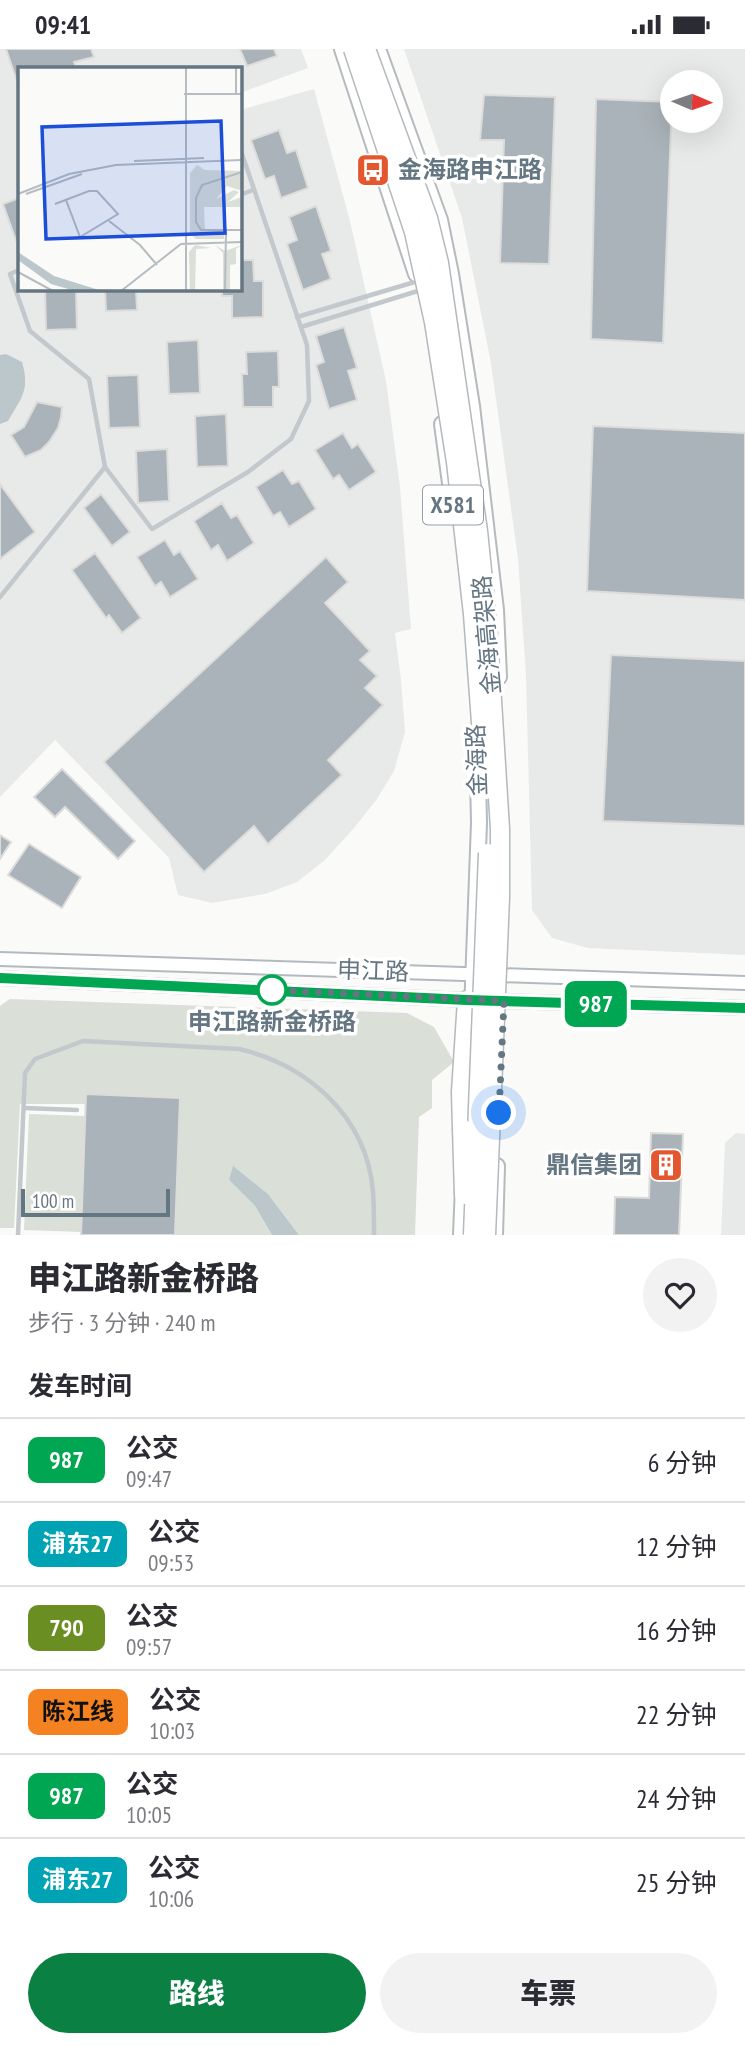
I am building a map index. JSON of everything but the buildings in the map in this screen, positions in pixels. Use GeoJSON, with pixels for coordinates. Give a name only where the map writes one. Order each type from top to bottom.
{"type":"FeatureCollection","features":[{"type":"Feature","properties":{"kind":"highway","name":"金海高架路"},"geometry":{"type":"LineString","coordinates":[[353,49],[414,232],[434,322],[456,462],[473,614],[488,848],[473,1235]]}},
{"type":"Feature","properties":{"kind":"highway","name":"金海高架路"},"geometry":{"type":"LineString","coordinates":[[366,49],[428,218],[439,263],[478,531],[489,646],[500,829],[486,1235]]}},
{"type":"Feature","properties":{"kind":"highway"},"geometry":{"type":"LineString","coordinates":[[376,49],[439,231],[453,292]]}},
{"type":"Feature","properties":{"kind":"highway"},"geometry":{"type":"LineString","coordinates":[[463,1235],[461,1093],[470,1000]]}},
{"type":"Feature","properties":{"kind":"main road","name":"金海路"},"geometry":{"type":"LineString","coordinates":[[342,49],[425,301],[464,587],[475,695],[480,823],[474,974],[470,1000],[463,1235]]}},
{"type":"Feature","properties":{"kind":"main road","name":"金海路"},"geometry":{"type":"LineString","coordinates":[[376,49],[440,220],[472,406],[496,610],[505,830],[505,976],[495,1235]]}},
{"type":"Feature","properties":{"kind":"main road","name":"申江路"},"geometry":{"type":"LineString","coordinates":[[0,959],[745,983]]}},
{"type":"Feature","properties":{"kind":"main road","name":"申江路"},"geometry":{"type":"LineString","coordinates":[[0,978],[470,1000],[745,1008]]}},
{"type":"Feature","properties":{"kind":"lane"},"geometry":{"type":"LineString","coordinates":[[18,270],[9,274],[30,331],[89,379],[105,467],[152,529],[248,472],[291,439],[310,401],[307,345],[242,154]]}},
{"type":"Feature","properties":{"kind":"lane"},"geometry":{"type":"LineString","coordinates":[[242,194],[253,190]]}},
{"type":"Feature","properties":{"kind":"lane"},"geometry":{"type":"LineString","coordinates":[[297,317],[420,286]]}},
{"type":"Feature","properties":{"kind":"lane"},"geometry":{"type":"LineString","coordinates":[[301,327],[420,286]]}},
{"type":"Feature","properties":{"kind":"lane"},"geometry":{"type":"LineString","coordinates":[[0,597],[105,467]]}},
{"type":"Feature","properties":{"kind":"lane"},"geometry":{"type":"LineString","coordinates":[[19,1235],[25,1073],[35,1059],[83,1041],[218,1047],[262,1054],[305,1076],[324,1093],[356,1133],[366,1158],[373,1190],[374,1235]]}},
{"type":"Feature","properties":{"kind":"lane"},"geometry":{"type":"LineString","coordinates":[[24,1108],[77,1110]]}},
{"type":"Feature","properties":{"kind":"shaded area"},"geometry":{"type":"Polygon","coordinates":[[[0,49],[301,49],[308,68],[242,92],[242,67],[18,67],[18,291],[242,291],[242,109],[314,89],[350,221],[386,381],[400,487],[411,629],[395,633],[405,732],[394,771],[377,799],[354,828],[325,860],[297,882],[265,894],[212,903],[178,895],[169,858],[55,740],[0,797],[0,49]]]}},
{"type":"Feature","properties":{"kind":"shaded area"},"geometry":{"type":"Polygon","coordinates":[[[404,49],[745,49],[745,955],[588,948],[552,938],[532,910],[526,675],[518,559],[491,363],[462,218],[404,49]]]}},
{"type":"Feature","properties":{"kind":"shaded area"},"geometry":{"type":"Polygon","coordinates":[[[6,354],[22,362],[25,387],[8,421],[0,424],[0,355],[6,354]]]}},
{"type":"Feature","properties":{"kind":"shaded area"},"geometry":{"type":"Polygon","coordinates":[[[10,999],[407,1013],[434,1027],[454,1062],[432,1080],[432,1108],[419,1117],[415,1235],[299,1235],[268,1194],[233,1167],[229,1180],[255,1206],[272,1235],[175,1235],[180,1098],[86,1094],[85,1104],[20,1104],[14,1228],[0,1228],[0,1006],[10,999]]]}},
{"type":"Feature","properties":{"kind":"shaded area"},"geometry":{"type":"Polygon","coordinates":[[[29,1114],[85,1116],[81,1232],[24,1230],[29,1114]]]}},
{"type":"Feature","properties":{"kind":"shaded area"},"geometry":{"type":"Polygon","coordinates":[[[736,1133],[745,1134],[745,1235],[721,1235],[725,1143],[736,1133]]]}},
{"type":"Feature","properties":{"kind":"shaded area"},"geometry":{"type":"Polygon","coordinates":[[[233,1166],[268,1194],[299,1235],[272,1235],[255,1206],[229,1180],[233,1166]]]}},
{"type":"Feature","properties":{"kind":"bus line","name":"987"},"geometry":{"type":"LineString","coordinates":[[0,978],[467,1000],[745,1008]]}},
{"type":"Feature","properties":{"kind":"place","name":"金海路申江路"},"geometry":{"type":"Point","coordinates":[373,170]}},
{"type":"Feature","properties":{"kind":"place","name":"申江路新金桥路"},"geometry":{"type":"Point","coordinates":[272,990]}},
{"type":"Feature","properties":{"kind":"place","name":"鼎信集团"},"geometry":{"type":"Point","coordinates":[666,1165]}},
{"type":"Feature","properties":{"kind":"route"},"geometry":{"type":"LineString","coordinates":[[272,990],[504,1001],[499,1113]]}}]}
